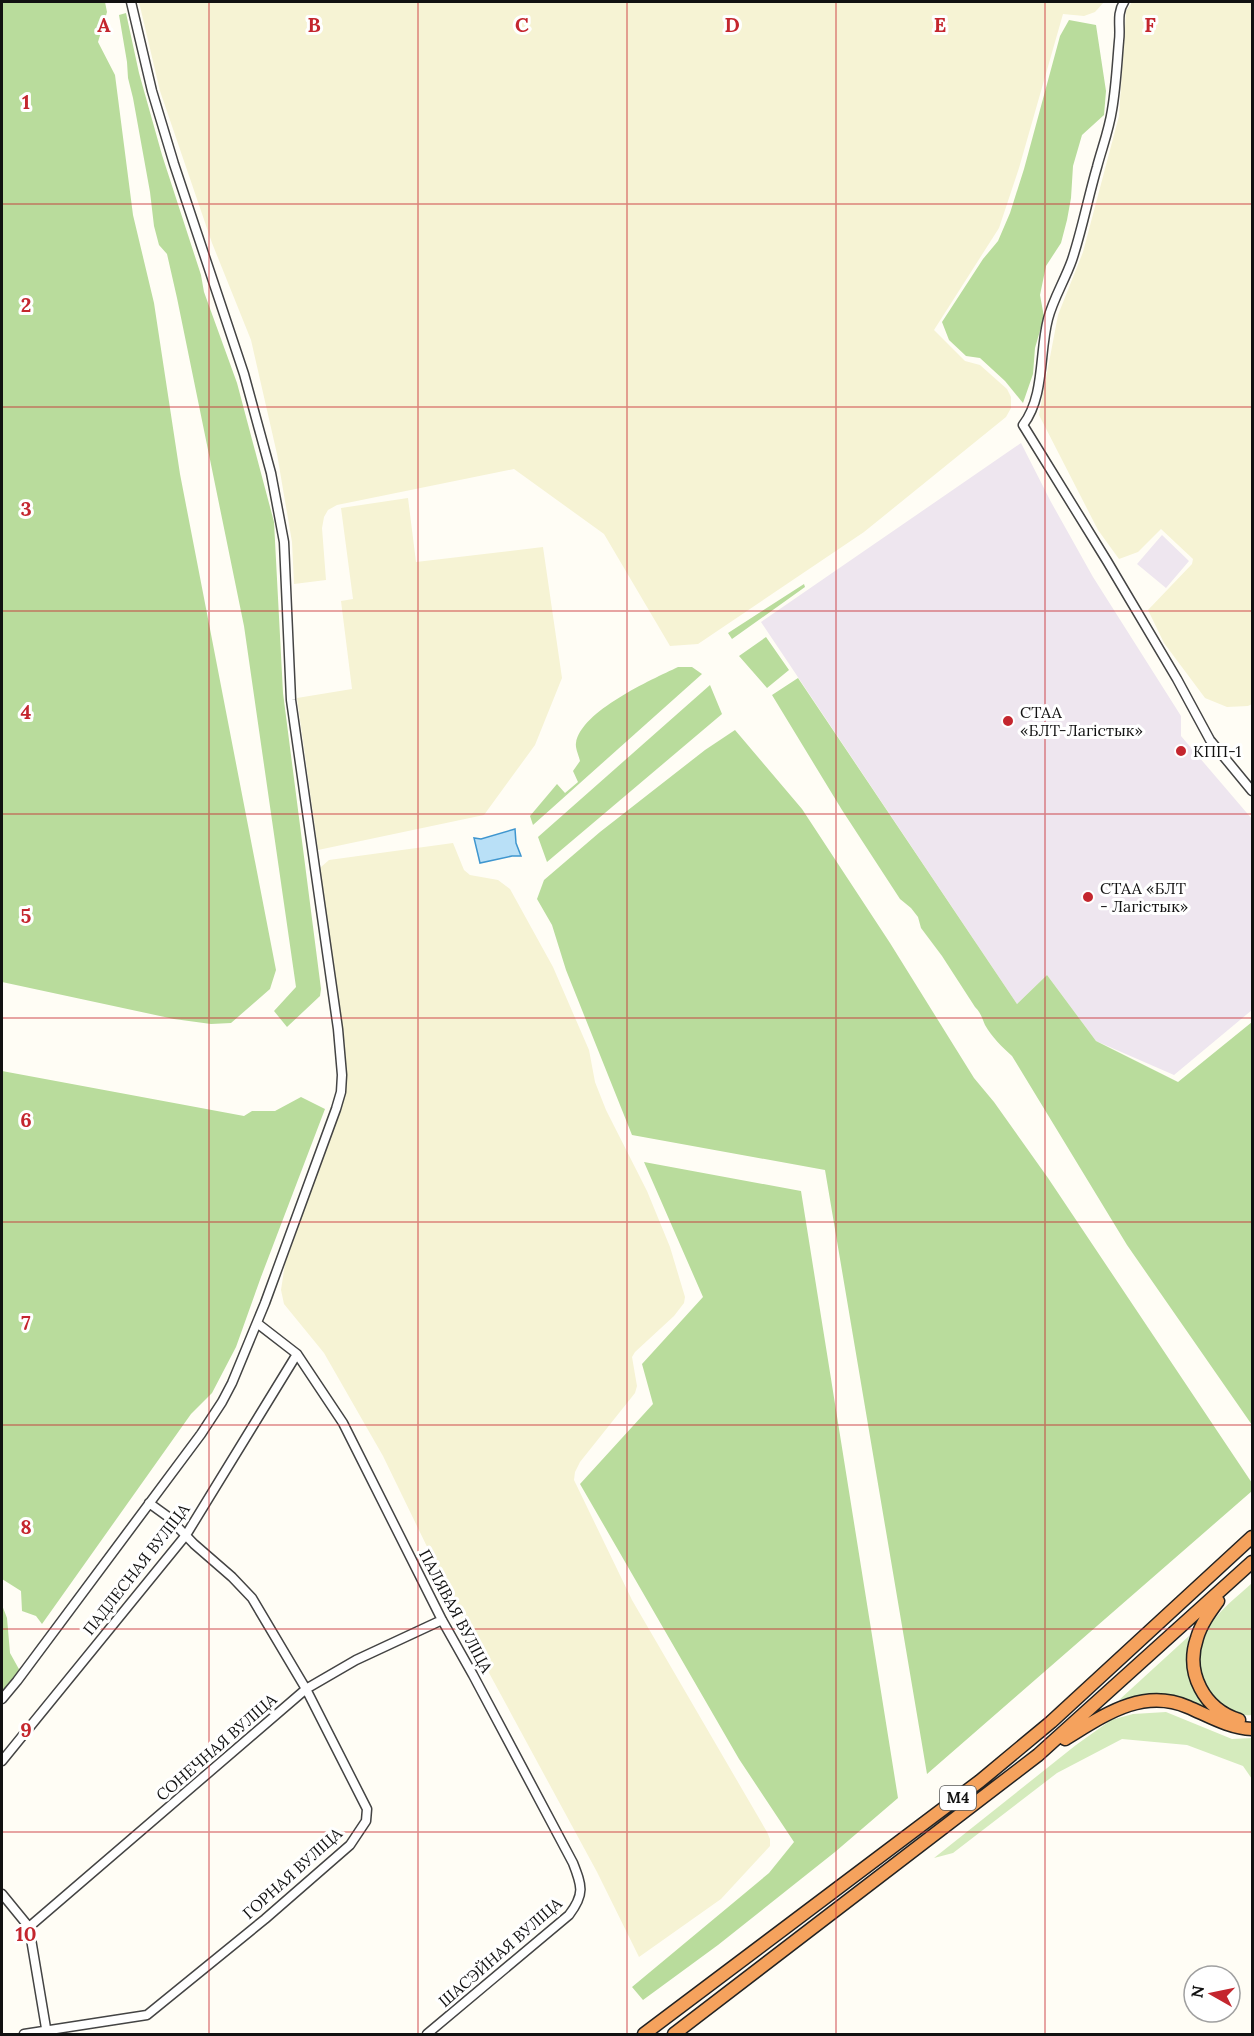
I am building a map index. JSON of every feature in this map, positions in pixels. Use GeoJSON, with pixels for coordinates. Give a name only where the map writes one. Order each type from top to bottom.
{"type":"FeatureCollection","features":[{"type":"Feature","properties":{"kind":"highway","name":"М4"},"geometry":{"type":"LineString","coordinates":[[644,2034],[980,1781],[1051,1722],[1252,1537]]}},
{"type":"Feature","properties":{"kind":"highway","name":"М4"},"geometry":{"type":"LineString","coordinates":[[674,2034],[1038,1755],[1252,1562]]}},
{"type":"Feature","properties":{"kind":"highway"},"geometry":{"type":"LineString","coordinates":[[1230,1582],[1200,1630],[1193,1655],[1193,1670],[1198,1686],[1214,1707],[1227,1716],[1252,1721]]}},
{"type":"Feature","properties":{"kind":"highway"},"geometry":{"type":"LineString","coordinates":[[1038,1755],[1119,1708],[1137,1701],[1169,1700],[1232,1726],[1252,1729]]}},
{"type":"Feature","properties":{"kind":"street"},"geometry":{"type":"LineString","coordinates":[[2,1699],[222,1402],[257,1323],[341,1092],[340,1040],[291,700],[284,542],[271,473],[247,385],[152,91],[131,2]]}},
{"type":"Feature","properties":{"kind":"street"},"geometry":{"type":"LineString","coordinates":[[1124,2],[1118,18],[1116,86],[1109,128],[1072,260],[1048,319],[1035,400],[1023,425],[1107,561],[1177,679],[1210,740],[1252,791]]}},
{"type":"Feature","properties":{"kind":"street","name":"ПАЛЯВАЯ ВУЛІЦА"},"geometry":{"type":"LineString","coordinates":[[257,1323],[297,1354],[343,1423],[442,1620],[573,1863],[581,1886]]}},
{"type":"Feature","properties":{"kind":"street","name":"ПАДЛЕСНАЯ ВУЛІЦА"},"geometry":{"type":"LineString","coordinates":[[2,1761],[186,1535],[297,1354]]}},
{"type":"Feature","properties":{"kind":"street","name":"ГОРНАЯ ВУЛІЦА"},"geometry":{"type":"LineString","coordinates":[[24,2034],[47,2033],[147,2015],[350,1845],[366,1821],[367,1809],[306,1689],[252,1598],[167,1516],[149,1503]]}},
{"type":"Feature","properties":{"kind":"street","name":"СОНЕЧНАЯ ВУЛІЦА"},"geometry":{"type":"LineString","coordinates":[[29,1927],[306,1689],[356,1660],[442,1620]]}},
{"type":"Feature","properties":{"kind":"street","name":"ШАСЭЙНАЯ ВУЛІЦА"},"geometry":{"type":"LineString","coordinates":[[427,2034],[569,1915],[579,1902],[581,1886]]}},
{"type":"Feature","properties":{"kind":"street"},"geometry":{"type":"LineString","coordinates":[[2,1894],[29,1927],[47,2033]]}},
{"type":"Feature","properties":{"kind":"shaded area"},"geometry":{"type":"Polygon","coordinates":[[[139,2],[1104,2],[1095,12],[1084,16],[1063,14],[1019,168],[999,228],[934,330],[965,361],[980,365],[1007,389],[1011,397],[1011,408],[1006,417],[864,532],[698,644],[670,646],[604,534],[514,469],[337,505],[328,510],[322,528],[326,580],[294,584],[292,542],[277,454],[251,340],[212,243],[160,91],[139,2]]]}},
{"type":"Feature","properties":{"kind":"shaded area"},"geometry":{"type":"Polygon","coordinates":[[[1132,2],[1252,2],[1252,704],[1248,706],[1227,707],[1205,698],[1164,643],[1148,610],[1192,564],[1193,559],[1161,529],[1138,552],[1119,559],[1098,530],[1039,415],[1058,315],[1083,252],[1119,116],[1126,11],[1132,2]]]}},
{"type":"Feature","properties":{"kind":"shaded area","name":"СТАА «БЛТ - Лагістык»"},"geometry":{"type":"Polygon","coordinates":[[[1021,443],[1093,577],[1181,716],[1181,736],[1252,819],[1252,1010],[1174,1075],[1096,1041],[1047,975],[1017,1004],[761,622],[1021,443]]]}},
{"type":"Feature","properties":{"kind":"shaded area"},"geometry":{"type":"Polygon","coordinates":[[[408,498],[416,562],[543,547],[562,678],[535,745],[484,815],[318,850],[297,698],[352,689],[341,601],[353,599],[341,508],[408,498]]]}},
{"type":"Feature","properties":{"kind":"shaded area"},"geometry":{"type":"Polygon","coordinates":[[[1162,535],[1189,561],[1166,588],[1137,564],[1162,535]]]}},
{"type":"Feature","properties":{"kind":"shaded area"},"geometry":{"type":"Polygon","coordinates":[[[453,843],[464,870],[470,875],[498,880],[510,889],[553,967],[589,1050],[595,1082],[606,1110],[647,1191],[670,1247],[685,1297],[684,1303],[674,1316],[635,1352],[632,1357],[637,1386],[635,1393],[580,1462],[574,1480],[632,1600],[767,1832],[770,1846],[721,1899],[639,1957],[597,1872],[482,1660],[383,1456],[324,1353],[284,1304],[281,1290],[285,1264],[342,1105],[346,1084],[345,1047],[319,877],[321,867],[329,860],[453,843]]]}},
{"type":"Feature","properties":{"kind":"green space"},"geometry":{"type":"Polygon","coordinates":[[[2,2],[105,2],[107,12],[98,42],[115,75],[133,215],[154,303],[180,474],[276,970],[270,989],[231,1023],[211,1024],[174,1019],[2,982],[2,2]]]}},
{"type":"Feature","properties":{"kind":"green space"},"geometry":{"type":"Polygon","coordinates":[[[126,13],[139,73],[162,155],[201,275],[204,292],[237,383],[274,522],[283,693],[321,989],[320,996],[287,1027],[274,1011],[296,987],[244,626],[177,298],[167,254],[159,245],[154,226],[119,15],[126,13]]]}},
{"type":"Feature","properties":{"kind":"green space"},"geometry":{"type":"Polygon","coordinates":[[[1069,20],[1096,25],[1106,91],[1104,115],[1082,135],[1073,166],[1071,198],[1061,243],[1046,266],[1040,295],[1044,317],[1035,348],[1033,374],[1023,403],[1005,381],[980,358],[966,356],[949,340],[942,322],[983,259],[998,241],[1010,213],[1060,36],[1069,20]]]}},
{"type":"Feature","properties":{"kind":"green space"},"geometry":{"type":"Polygon","coordinates":[[[804,584],[805,587],[732,639],[728,633],[804,584]]]}},
{"type":"Feature","properties":{"kind":"green space"},"geometry":{"type":"Polygon","coordinates":[[[766,637],[789,670],[767,688],[739,656],[766,637]]]}},
{"type":"Feature","properties":{"kind":"green space"},"geometry":{"type":"Polygon","coordinates":[[[678,667],[692,667],[702,674],[533,825],[530,816],[557,784],[565,793],[578,782],[573,771],[580,761],[576,743],[590,719],[619,698],[678,667]]]}},
{"type":"Feature","properties":{"kind":"green space"},"geometry":{"type":"Polygon","coordinates":[[[798,678],[1017,1004],[1047,975],[1096,1041],[1178,1082],[1252,1022],[1252,1425],[1127,1245],[1012,1056],[991,1034],[979,1011],[921,928],[918,917],[900,899],[842,810],[772,695],[798,678]]]}},
{"type":"Feature","properties":{"kind":"green space"},"geometry":{"type":"Polygon","coordinates":[[[710,685],[722,714],[547,862],[538,837],[710,685]]]}},
{"type":"Feature","properties":{"kind":"green space"},"geometry":{"type":"Polygon","coordinates":[[[735,730],[802,809],[890,943],[974,1078],[994,1102],[1048,1178],[1252,1483],[1252,1491],[927,1774],[825,1170],[632,1135],[566,970],[552,925],[537,899],[544,880],[600,832],[705,750],[735,730]]]}},
{"type":"Feature","properties":{"kind":"green space"},"geometry":{"type":"Polygon","coordinates":[[[2,1071],[244,1116],[252,1111],[275,1111],[301,1097],[325,1109],[236,1347],[212,1393],[191,1414],[42,1624],[36,1616],[22,1611],[21,1591],[2,1579],[2,1071]]]}},
{"type":"Feature","properties":{"kind":"green space"},"geometry":{"type":"Polygon","coordinates":[[[644,1162],[801,1191],[898,1798],[835,1852],[718,1945],[643,2000],[632,1987],[769,1873],[794,1842],[739,1759],[580,1484],[653,1404],[642,1364],[703,1297],[644,1162]]]}},
{"type":"Feature","properties":{"kind":"green space"},"geometry":{"type":"Polygon","coordinates":[[[1252,1583],[1252,1715],[1239,1715],[1228,1711],[1210,1694],[1200,1679],[1198,1667],[1200,1648],[1209,1626],[1225,1607],[1252,1583]]]}},
{"type":"Feature","properties":{"kind":"green space"},"geometry":{"type":"Polygon","coordinates":[[[2,1605],[7,1618],[10,1653],[20,1671],[2,1692],[2,1605]]]}},
{"type":"Feature","properties":{"kind":"green space"},"geometry":{"type":"Polygon","coordinates":[[[1189,1636],[1187,1662],[1191,1680],[1195,1688],[1219,1714],[1170,1696],[1148,1695],[1119,1700],[1189,1636]]]}},
{"type":"Feature","properties":{"kind":"green space"},"geometry":{"type":"Polygon","coordinates":[[[1166,1712],[1232,1739],[1252,1738],[1252,1779],[1243,1766],[1187,1745],[1122,1739],[1057,1773],[953,1853],[934,1858],[1076,1745],[1111,1720],[1133,1714],[1166,1712]]]}},
{"type":"Feature","properties":{"kind":"water"},"geometry":{"type":"Polygon","coordinates":[[[515,829],[516,843],[521,856],[480,863],[474,838],[481,839],[515,829]]]}},
{"type":"Feature","properties":{"kind":"place","name":"СТАА «БЛТ-Лагістык»"},"geometry":{"type":"Point","coordinates":[1008,721]}},
{"type":"Feature","properties":{"kind":"place","name":"КПП-1"},"geometry":{"type":"Point","coordinates":[1181,751]}},
{"type":"Feature","properties":{"kind":"place","name":"СТАА «БЛТ - Лагістык»"},"geometry":{"type":"Point","coordinates":[1088,897]}}]}
